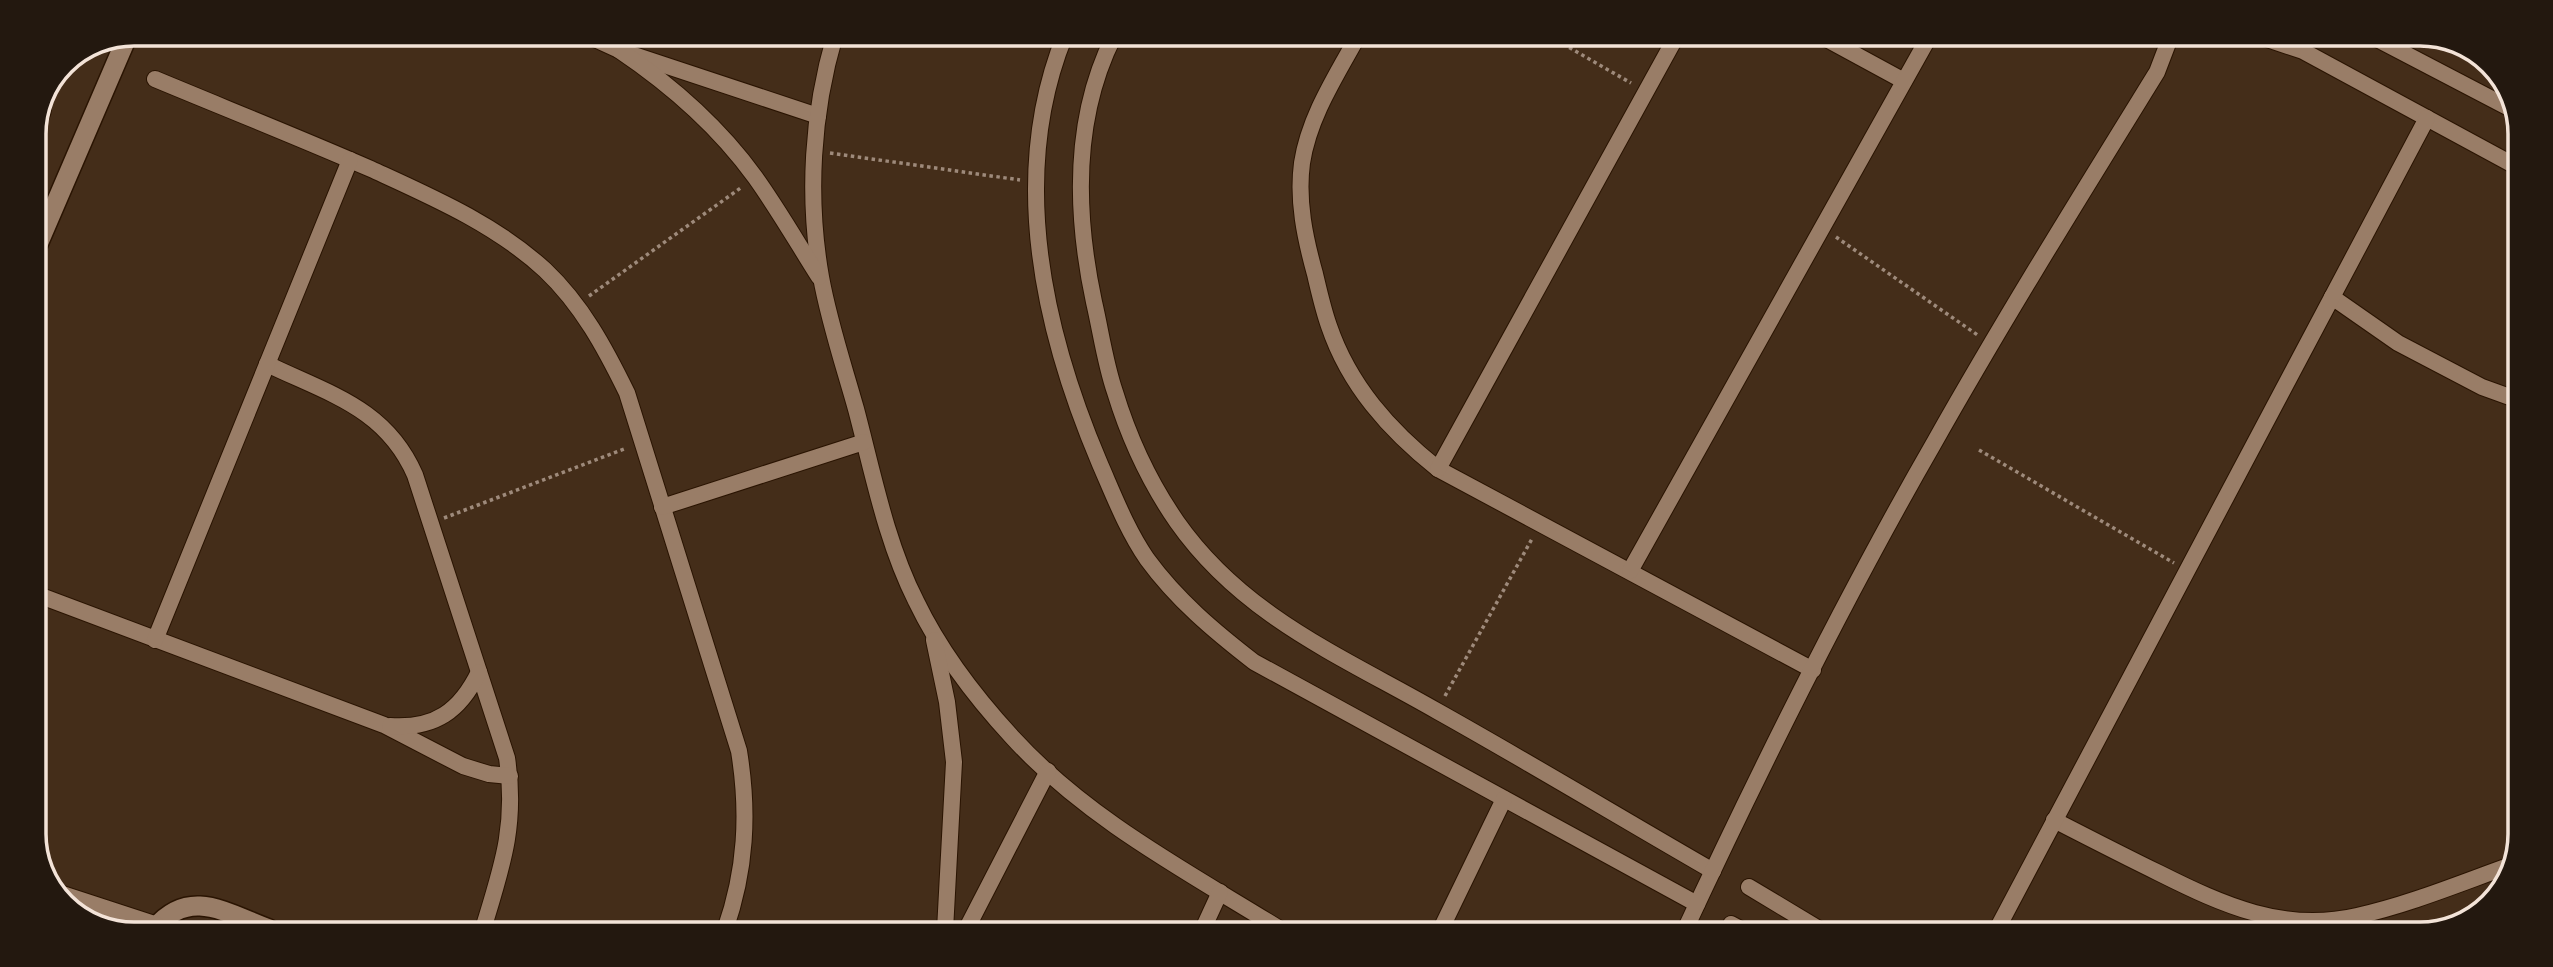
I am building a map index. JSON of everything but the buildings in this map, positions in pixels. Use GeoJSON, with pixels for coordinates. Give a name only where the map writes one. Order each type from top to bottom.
{"type":"FeatureCollection","features":[{"type":"Feature","properties":{"kind":"main road"},"geometry":{"type":"LineString","coordinates":[[80,903],[137,922]]}},
{"type":"Feature","properties":{"kind":"street"},"geometry":{"type":"LineString","coordinates":[[608,45],[818,116]]}},
{"type":"Feature","properties":{"kind":"street"},"geometry":{"type":"LineString","coordinates":[[833,45],[818,116],[814,151],[814,227],[822,281],[864,442],[902,568],[916,601],[933,631],[984,705],[1014,739],[1048,771],[1111,822],[1268,922]]}},
{"type":"Feature","properties":{"kind":"street"},"geometry":{"type":"LineString","coordinates":[[1062,45],[1042,117],[1036,183],[1036,221],[1042,273],[1066,374],[1084,427],[1124,517],[1146,557],[1175,594],[1203,621],[1254,662],[1698,904]]}},
{"type":"Feature","properties":{"kind":"street"},"geometry":{"type":"LineString","coordinates":[[1111,45],[1090,98],[1080,158],[1081,220],[1090,280],[1114,391],[1145,470],[1178,523],[1217,569],[1262,610],[1313,643],[1437,710],[1713,871]]}},
{"type":"Feature","properties":{"kind":"street"},"geometry":{"type":"LineString","coordinates":[[1353,45],[1312,123],[1302,163],[1300,203],[1306,244],[1329,326],[1343,360],[1362,391],[1392,429],[1438,469],[1813,670]]}},
{"type":"Feature","properties":{"kind":"street"},"geometry":{"type":"LineString","coordinates":[[1438,469],[1671,45]]}},
{"type":"Feature","properties":{"kind":"street"},"geometry":{"type":"LineString","coordinates":[[1838,45],[1904,81]]}},
{"type":"Feature","properties":{"kind":"street"},"geometry":{"type":"LineString","coordinates":[[1630,571],[1924,45]]}},
{"type":"Feature","properties":{"kind":"street"},"geometry":{"type":"LineString","coordinates":[[1689,922],[1881,539],[1991,345],[2157,72],[2167,45]]}},
{"type":"Feature","properties":{"kind":"street"},"geometry":{"type":"LineString","coordinates":[[2286,45],[2304,51],[2507,162]]}},
{"type":"Feature","properties":{"kind":"street"},"geometry":{"type":"LineString","coordinates":[[2390,45],[2503,105]]}},
{"type":"Feature","properties":{"kind":"street"},"geometry":{"type":"LineString","coordinates":[[45,228],[123,46]]}},
{"type":"Feature","properties":{"kind":"street"},"geometry":{"type":"LineString","coordinates":[[619,50],[659,78],[696,110],[755,177],[822,281]]}},
{"type":"Feature","properties":{"kind":"street"},"geometry":{"type":"LineString","coordinates":[[155,79],[430,196],[510,242],[545,271],[576,305],[605,347],[627,393],[739,751],[744,782],[745,846],[740,878],[727,922]]}},
{"type":"Feature","properties":{"kind":"street"},"geometry":{"type":"LineString","coordinates":[[2000,922],[2427,118]]}},
{"type":"Feature","properties":{"kind":"street"},"geometry":{"type":"LineString","coordinates":[[155,640],[350,160]]}},
{"type":"Feature","properties":{"kind":"street"},"geometry":{"type":"LineString","coordinates":[[2332,297],[2399,343],[2482,387],[2507,396]]}},
{"type":"Feature","properties":{"kind":"street"},"geometry":{"type":"LineString","coordinates":[[267,364],[353,405],[384,427],[407,457],[507,758],[510,776],[507,848],[485,922]]}},
{"type":"Feature","properties":{"kind":"street"},"geometry":{"type":"LineString","coordinates":[[662,507],[864,442]]}},
{"type":"Feature","properties":{"kind":"street"},"geometry":{"type":"LineString","coordinates":[[46,598],[384,725],[463,766],[489,774],[510,776]]}},
{"type":"Feature","properties":{"kind":"street"},"geometry":{"type":"LineString","coordinates":[[933,631],[947,702],[954,762],[946,922]]}},
{"type":"Feature","properties":{"kind":"street"},"geometry":{"type":"LineString","coordinates":[[384,725],[408,727],[432,722],[452,710],[468,693],[479,672]]}},
{"type":"Feature","properties":{"kind":"street"},"geometry":{"type":"LineString","coordinates":[[970,922],[1048,771]]}},
{"type":"Feature","properties":{"kind":"street"},"geometry":{"type":"LineString","coordinates":[[1445,922],[1504,799]]}},
{"type":"Feature","properties":{"kind":"street"},"geometry":{"type":"LineString","coordinates":[[2054,820],[2234,909],[2274,918],[2315,921],[2356,916],[2500,869]]}},
{"type":"Feature","properties":{"kind":"street"},"geometry":{"type":"LineString","coordinates":[[1749,887],[1807,922]]}},
{"type":"Feature","properties":{"kind":"street"},"geometry":{"type":"LineString","coordinates":[[1206,922],[1220,892]]}},
{"type":"Feature","properties":{"kind":"street"},"geometry":{"type":"LineString","coordinates":[[160,922],[176,909],[195,905],[220,910],[251,922]]}},
{"type":"Feature","properties":{"kind":"path"},"geometry":{"type":"LineString","coordinates":[[1565,45],[1645,92]]}},
{"type":"Feature","properties":{"kind":"path"},"geometry":{"type":"LineString","coordinates":[[814,151],[1036,183]]}},
{"type":"Feature","properties":{"kind":"path"},"geometry":{"type":"LineString","coordinates":[[576,305],[755,177]]}},
{"type":"Feature","properties":{"kind":"path"},"geometry":{"type":"LineString","coordinates":[[1822,227],[1991,345]]}},
{"type":"Feature","properties":{"kind":"path"},"geometry":{"type":"LineString","coordinates":[[431,523],[642,442]]}},
{"type":"Feature","properties":{"kind":"path"},"geometry":{"type":"LineString","coordinates":[[1979,450],[2187,571]]}},
{"type":"Feature","properties":{"kind":"path"},"geometry":{"type":"LineString","coordinates":[[1437,710],[1541,523]]}}]}
